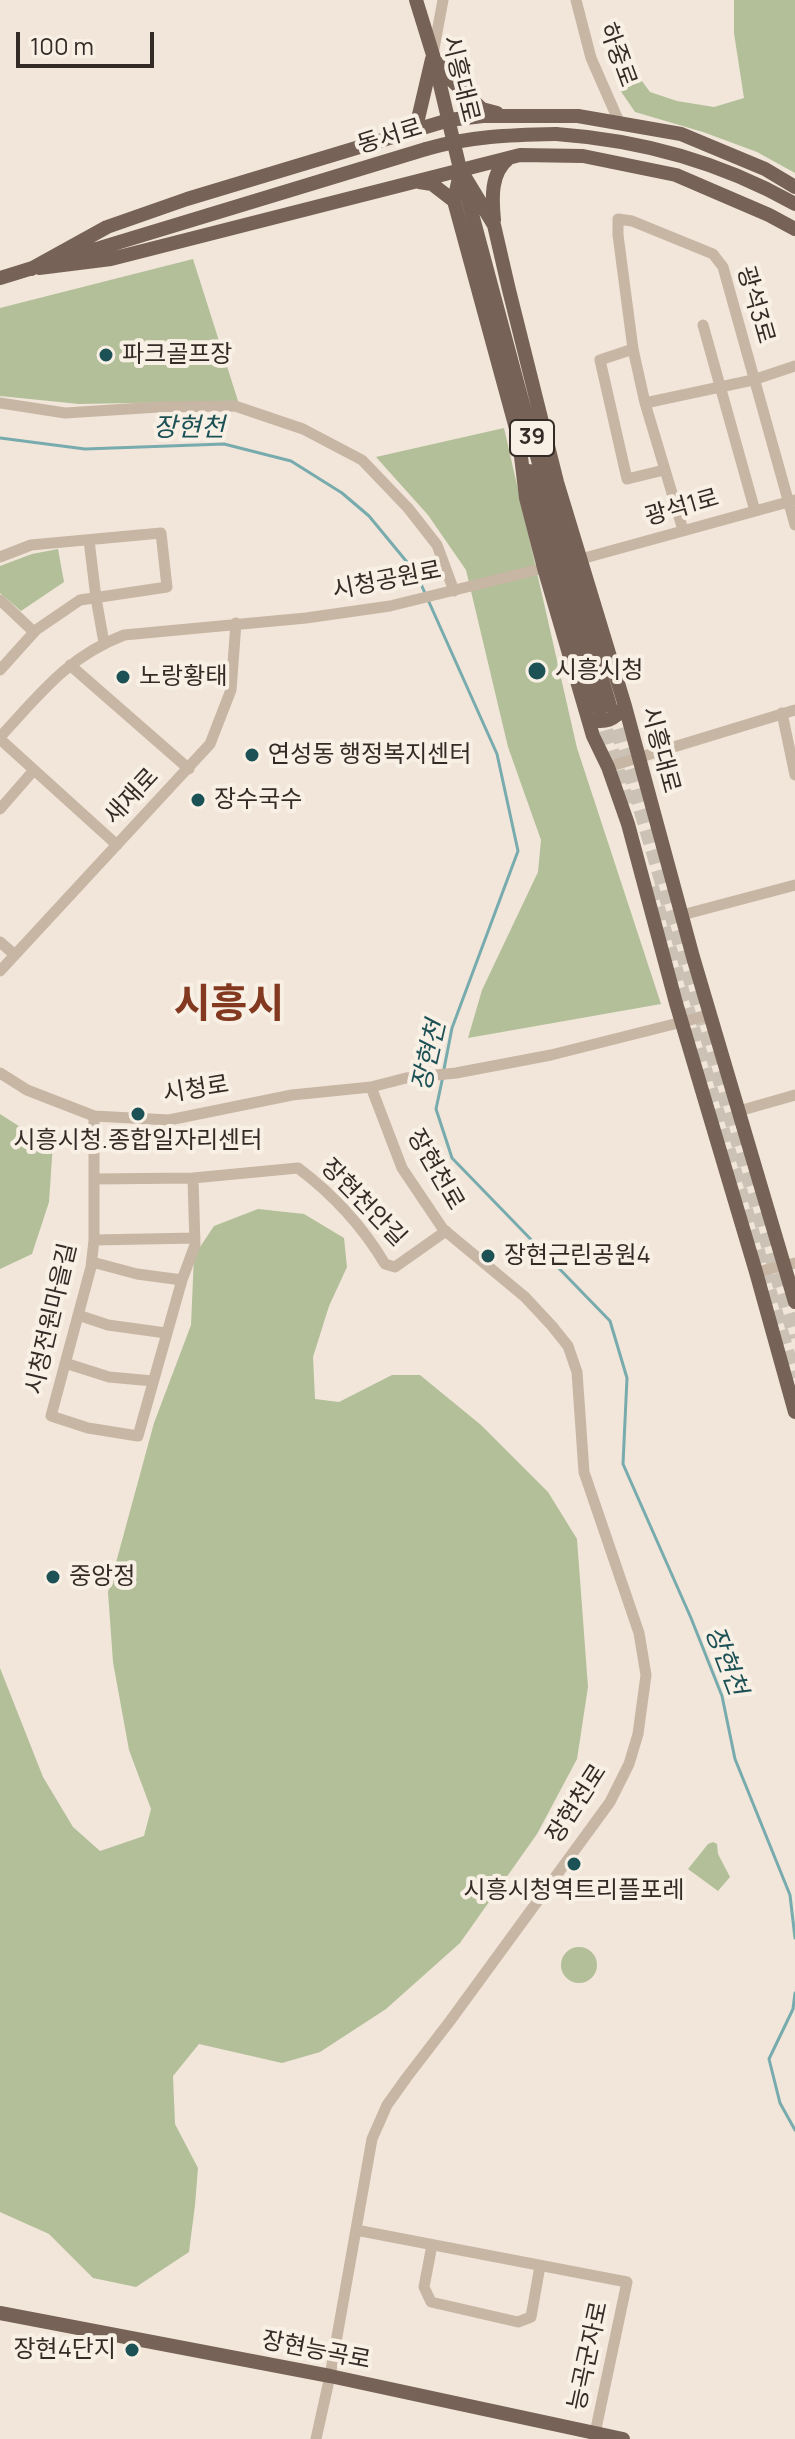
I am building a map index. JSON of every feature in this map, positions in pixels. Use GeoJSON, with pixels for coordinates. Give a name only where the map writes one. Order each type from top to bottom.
{"type":"FeatureCollection","features":[{"type":"Feature","properties":{"kind":"main road","name":"시흥대로"},"geometry":{"type":"LineString","coordinates":[[416,0],[606,710]]}},
{"type":"Feature","properties":{"kind":"main road"},"geometry":{"type":"LineString","coordinates":[[433,55],[445,74],[482,109],[509,116]]}},
{"type":"Feature","properties":{"kind":"main road"},"geometry":{"type":"LineString","coordinates":[[408,132],[418,119],[433,55]]}},
{"type":"Feature","properties":{"kind":"main road"},"geometry":{"type":"LineString","coordinates":[[31,269],[107,227],[187,199],[449,120],[578,116],[681,134],[765,169],[795,187]]}},
{"type":"Feature","properties":{"kind":"main road","name":"동서로"},"geometry":{"type":"LineString","coordinates":[[0,278],[462,139],[556,134],[632,143],[730,172],[795,204]]}},
{"type":"Feature","properties":{"kind":"main road"},"geometry":{"type":"LineString","coordinates":[[31,269],[111,259],[520,155],[583,156],[676,175],[795,229]]}},
{"type":"Feature","properties":{"kind":"main road"},"geometry":{"type":"LineString","coordinates":[[494,225],[492,200],[496,174],[510,158]]}},
{"type":"Feature","properties":{"kind":"main road","name":"시흥대로"},"geometry":{"type":"LineString","coordinates":[[460,169],[454,201],[519,440],[606,710]]}},
{"type":"Feature","properties":{"kind":"main road","name":"시흥대로"},"geometry":{"type":"LineString","coordinates":[[460,169],[494,225],[557,482],[581,559],[606,710],[593,736],[608,767],[628,824],[795,1412]]}},
{"type":"Feature","properties":{"kind":"main road"},"geometry":{"type":"LineString","coordinates":[[414,181],[432,184],[454,201]]}},
{"type":"Feature","properties":{"kind":"main road","name":"시흥대로"},"geometry":{"type":"LineString","coordinates":[[519,440],[526,498],[544,568],[606,710],[639,758],[710,1015],[790,1264],[795,1302]]}},
{"type":"Feature","properties":{"kind":"main road"},"geometry":{"type":"LineString","coordinates":[[628,824],[639,814],[655,818]]}},
{"type":"Feature","properties":{"kind":"main road","name":"장현능곡로"},"geometry":{"type":"LineString","coordinates":[[0,2313],[330,2376],[595,2436],[623,2439]]}},
{"type":"Feature","properties":{"kind":"street"},"geometry":{"type":"LineString","coordinates":[[433,55],[443,0]]}},
{"type":"Feature","properties":{"kind":"street","name":"하중로"},"geometry":{"type":"LineString","coordinates":[[573,0],[591,58],[620,124]]}},
{"type":"Feature","properties":{"kind":"street","name":"광석3로"},"geometry":{"type":"LineString","coordinates":[[633,349],[618,219],[632,221],[713,254],[723,267],[753,380],[791,501],[795,525]]}},
{"type":"Feature","properties":{"kind":"street"},"geometry":{"type":"LineString","coordinates":[[703,325],[755,511]]}},
{"type":"Feature","properties":{"kind":"street"},"geometry":{"type":"LineString","coordinates":[[664,470],[627,479],[600,360],[633,349],[645,403],[683,530]]}},
{"type":"Feature","properties":{"kind":"street"},"geometry":{"type":"LineString","coordinates":[[645,403],[753,380],[795,366]]}},
{"type":"Feature","properties":{"kind":"street"},"geometry":{"type":"LineString","coordinates":[[0,403],[65,413],[235,406],[303,429],[362,460],[408,508],[437,545],[449,593]]}},
{"type":"Feature","properties":{"kind":"street","name":"광석1로"},"geometry":{"type":"LineString","coordinates":[[581,559],[791,501]]}},
{"type":"Feature","properties":{"kind":"street"},"geometry":{"type":"LineString","coordinates":[[0,557],[31,545],[161,533],[167,587],[80,600],[34,632],[0,670]]}},
{"type":"Feature","properties":{"kind":"street"},"geometry":{"type":"LineString","coordinates":[[89,540],[104,643]]}},
{"type":"Feature","properties":{"kind":"street","name":"시청공원로"},"geometry":{"type":"LineString","coordinates":[[0,738],[62,670],[104,643],[124,635],[306,618],[390,606],[544,568]]}},
{"type":"Feature","properties":{"kind":"street"},"geometry":{"type":"LineString","coordinates":[[0,600],[34,632]]}},
{"type":"Feature","properties":{"kind":"street","name":"새재로"},"geometry":{"type":"LineString","coordinates":[[0,971],[210,744],[231,690],[236,623]]}},
{"type":"Feature","properties":{"kind":"street"},"geometry":{"type":"LineString","coordinates":[[70,665],[189,769]]}},
{"type":"Feature","properties":{"kind":"street"},"geometry":{"type":"LineString","coordinates":[[608,767],[795,710]]}},
{"type":"Feature","properties":{"kind":"street"},"geometry":{"type":"LineString","coordinates":[[782,713],[795,775]]}},
{"type":"Feature","properties":{"kind":"street"},"geometry":{"type":"LineString","coordinates":[[0,738],[117,845]]}},
{"type":"Feature","properties":{"kind":"street"},"geometry":{"type":"LineString","coordinates":[[0,809],[34,770]]}},
{"type":"Feature","properties":{"kind":"street"},"geometry":{"type":"LineString","coordinates":[[682,915],[795,885]]}},
{"type":"Feature","properties":{"kind":"street"},"geometry":{"type":"LineString","coordinates":[[0,942],[15,955]]}},
{"type":"Feature","properties":{"kind":"street","name":"시청로"},"geometry":{"type":"LineString","coordinates":[[0,1073],[27,1090],[94,1116],[169,1120],[292,1095],[371,1087],[406,1078],[456,1073],[551,1055],[710,1015]]}},
{"type":"Feature","properties":{"kind":"street","name":"장현천로"},"geometry":{"type":"LineString","coordinates":[[316,2439],[372,2139],[387,2105],[610,1802],[629,1764],[643,1705],[646,1675],[639,1633],[584,1472],[577,1372],[568,1346],[525,1297],[446,1231],[402,1168],[371,1087]]}},
{"type":"Feature","properties":{"kind":"street"},"geometry":{"type":"LineString","coordinates":[[739,1111],[795,1095]]}},
{"type":"Feature","properties":{"kind":"street","name":"시청전원마을길"},"geometry":{"type":"LineString","coordinates":[[94,1116],[92,1262],[51,1416],[88,1428],[138,1436],[166,1333],[195,1245],[193,1178]]}},
{"type":"Feature","properties":{"kind":"street","name":"장현천안길"},"geometry":{"type":"LineString","coordinates":[[94,1179],[193,1178],[298,1168],[349,1214],[385,1264],[395,1267],[446,1231]]}},
{"type":"Feature","properties":{"kind":"street"},"geometry":{"type":"LineString","coordinates":[[94,1240],[195,1238]]}},
{"type":"Feature","properties":{"kind":"street"},"geometry":{"type":"LineString","coordinates":[[92,1262],[137,1274],[182,1280]]}},
{"type":"Feature","properties":{"kind":"street"},"geometry":{"type":"LineString","coordinates":[[756,1272],[790,1264]]}},
{"type":"Feature","properties":{"kind":"street"},"geometry":{"type":"LineString","coordinates":[[78,1315],[108,1325],[166,1333]]}},
{"type":"Feature","properties":{"kind":"street"},"geometry":{"type":"LineString","coordinates":[[65,1363],[109,1377],[153,1381]]}},
{"type":"Feature","properties":{"kind":"street"},"geometry":{"type":"LineString","coordinates":[[356,2230],[540,2266],[531,2317],[518,2322],[431,2302],[424,2287],[432,2245]]}},
{"type":"Feature","properties":{"kind":"street","name":"능곡군자로"},"geometry":{"type":"LineString","coordinates":[[540,2266],[627,2282],[595,2436]]}},
{"type":"Feature","properties":{"kind":"green space"},"geometry":{"type":"Polygon","coordinates":[[[734,0],[795,0],[795,173],[757,152],[635,112],[620,90],[619,79],[636,73],[650,92],[677,101],[714,107],[744,98],[734,33],[734,0]]]}},
{"type":"Feature","properties":{"kind":"green space"},"geometry":{"type":"Polygon","coordinates":[[[193,259],[238,401],[79,404],[0,396],[0,308],[193,259]]]}},
{"type":"Feature","properties":{"kind":"green space"},"geometry":{"type":"Polygon","coordinates":[[[504,428],[577,748],[661,1004],[468,1038],[482,990],[538,872],[541,840],[508,747],[466,570],[428,515],[376,457],[504,428]]]}},
{"type":"Feature","properties":{"kind":"green space"},"geometry":{"type":"Polygon","coordinates":[[[58,549],[64,582],[21,611],[0,593],[0,566],[32,554],[58,549]]]}},
{"type":"Feature","properties":{"kind":"green space"},"geometry":{"type":"Polygon","coordinates":[[[0,1114],[53,1143],[49,1202],[32,1254],[0,1269],[0,1114]]]}},
{"type":"Feature","properties":{"kind":"green space"},"geometry":{"type":"Polygon","coordinates":[[[258,1209],[304,1214],[344,1238],[347,1267],[329,1306],[313,1357],[315,1399],[339,1402],[392,1375],[420,1375],[481,1425],[548,1492],[577,1539],[588,1687],[577,1759],[537,1834],[460,1943],[386,2009],[320,2052],[282,2063],[199,2044],[173,2076],[175,2124],[198,2168],[189,2252],[136,2287],[93,2278],[49,2234],[0,2212],[0,1668],[43,1777],[73,1827],[100,1851],[144,1836],[151,1809],[129,1750],[113,1662],[108,1592],[154,1423],[191,1325],[194,1256],[214,1226],[258,1209]]]}},
{"type":"Feature","properties":{"kind":"green space"},"geometry":{"type":"Polygon","coordinates":[[[713,1842],[717,1844],[718,1854],[730,1877],[718,1891],[688,1869],[713,1842]]]}},
{"type":"Feature","properties":{"kind":"green space"},"geometry":{"type":"Polygon","coordinates":[[[579,1947],[592,1952],[597,1965],[592,1978],[579,1983],[566,1978],[561,1965],[566,1952],[579,1947]]]}},
{"type":"Feature","properties":{"kind":"waterway","name":"장현천"},"geometry":{"type":"LineString","coordinates":[[0,438],[85,449],[224,444],[291,461],[342,493],[369,516],[416,573],[497,754],[518,851],[452,1028],[444,1069]]}},
{"type":"Feature","properties":{"kind":"waterway","name":"장현천"},"geometry":{"type":"LineString","coordinates":[[443,1076],[436,1109],[452,1158],[610,1321],[627,1378],[623,1464],[722,1696],[735,1759],[790,1895],[795,1938]]}},
{"type":"Feature","properties":{"kind":"waterway","name":"장현천"},"geometry":{"type":"LineString","coordinates":[[795,1993],[793,2009],[769,2059],[780,2103],[795,2130]]}},
{"type":"Feature","properties":{"kind":"tunnel"},"geometry":{"type":"LineString","coordinates":[[611,709],[795,1338]]}},
{"type":"Feature","properties":{"kind":"tunnel"},"geometry":{"type":"LineString","coordinates":[[600,710],[628,805]]}},
{"type":"Feature","properties":{"kind":"tunnel"},"geometry":{"type":"LineString","coordinates":[[652,887],[795,1378]]}},
{"type":"Feature","properties":{"kind":"place","name":"파크골프장"},"geometry":{"type":"Point","coordinates":[106,355]}},
{"type":"Feature","properties":{"kind":"place","name":"시흥시청"},"geometry":{"type":"Point","coordinates":[537,671]}},
{"type":"Feature","properties":{"kind":"place","name":"노랑황태"},"geometry":{"type":"Point","coordinates":[123,677]}},
{"type":"Feature","properties":{"kind":"place","name":"연성동 행정복지센터"},"geometry":{"type":"Point","coordinates":[252,755]}},
{"type":"Feature","properties":{"kind":"place","name":"장수국수"},"geometry":{"type":"Point","coordinates":[198,800]}},
{"type":"Feature","properties":{"kind":"place","name":"시흥시청.종합일자리센터"},"geometry":{"type":"Point","coordinates":[138,1114]}},
{"type":"Feature","properties":{"kind":"place","name":"장현근린공원4"},"geometry":{"type":"Point","coordinates":[488,1256]}},
{"type":"Feature","properties":{"kind":"place","name":"중앙정"},"geometry":{"type":"Point","coordinates":[53,1577]}},
{"type":"Feature","properties":{"kind":"place","name":"시흥시청역트리플포레"},"geometry":{"type":"Point","coordinates":[574,1864]}},
{"type":"Feature","properties":{"kind":"place","name":"장현4단지"},"geometry":{"type":"Point","coordinates":[132,2350]}},
{"type":"Feature","properties":{"kind":"district","name":"시흥시"},"geometry":{"type":"Point","coordinates":[229,1006]}}]}
